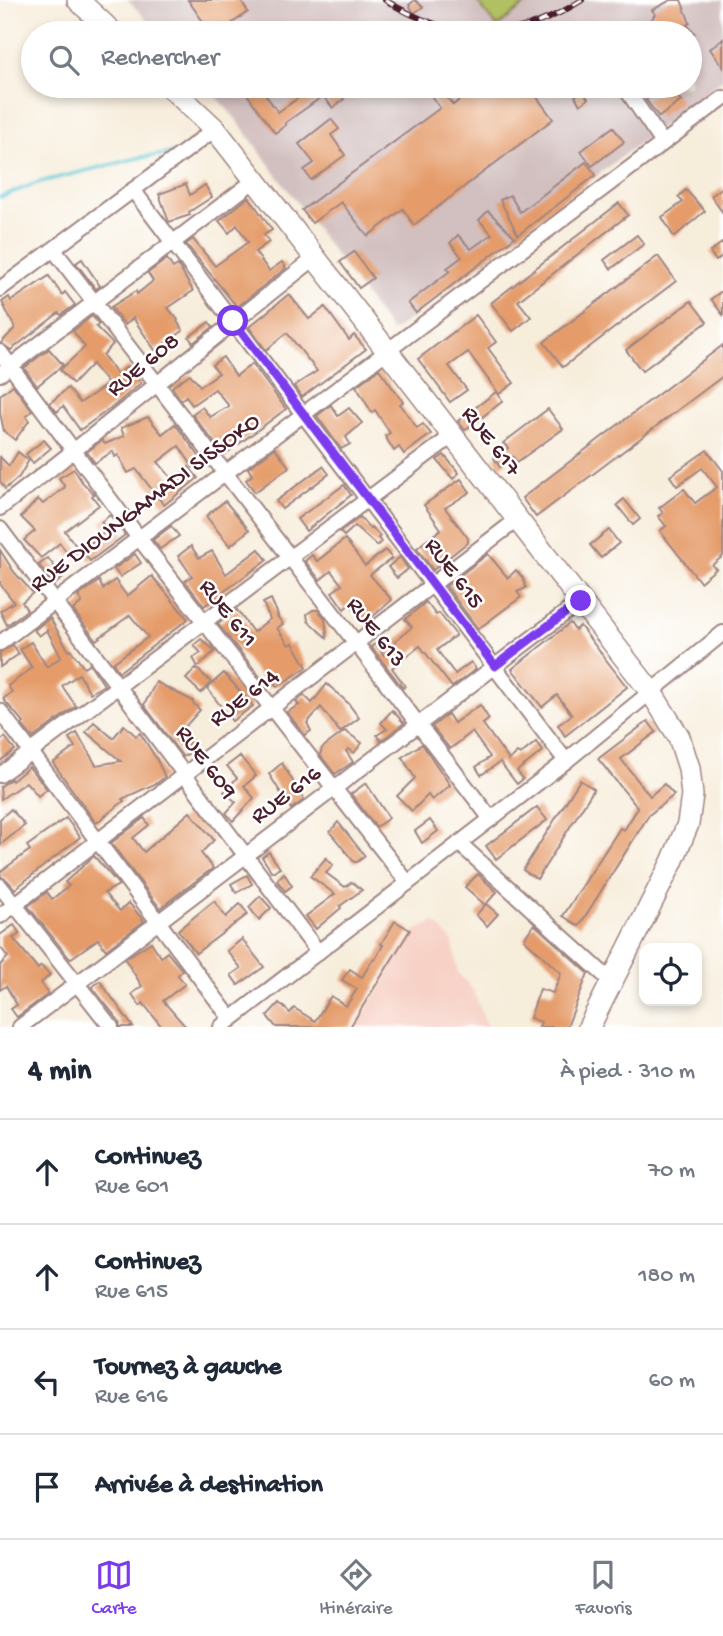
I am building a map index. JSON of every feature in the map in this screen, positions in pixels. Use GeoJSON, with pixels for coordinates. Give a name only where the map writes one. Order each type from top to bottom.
{"type":"FeatureCollection","features":[{"type":"Feature","properties":{"kind":"highway"},"geometry":{"type":"LineString","coordinates":[[78,0],[100,21]]}},
{"type":"Feature","properties":{"kind":"highway","name":"RUE 617"},"geometry":{"type":"LineString","coordinates":[[182,98],[215,129],[255,180],[651,692],[679,737],[689,768],[692,794],[688,824],[672,862],[589,1027]]}},
{"type":"Feature","properties":{"kind":"street"},"geometry":{"type":"LineString","coordinates":[[632,98],[663,143]]}},
{"type":"Feature","properties":{"kind":"street","name":"RUE DIOUNGAMADI SISSOKO"},"geometry":{"type":"LineString","coordinates":[[0,643],[723,98]]}},
{"type":"Feature","properties":{"kind":"street"},"geometry":{"type":"LineString","coordinates":[[0,289],[215,129]]}},
{"type":"Feature","properties":{"kind":"street"},"geometry":{"type":"LineString","coordinates":[[5,370],[255,180]]}},
{"type":"Feature","properties":{"kind":"street","name":"RUE 615"},"geometry":{"type":"LineString","coordinates":[[133,190],[566,761]]}},
{"type":"Feature","properties":{"kind":"street","name":"RUE 613"},"geometry":{"type":"LineString","coordinates":[[54,250],[491,819]]}},
{"type":"Feature","properties":{"kind":"street","name":"RUE 608"},"geometry":{"type":"LineString","coordinates":[[0,508],[315,258]]}},
{"type":"Feature","properties":{"kind":"street","name":"RUE 611"},"geometry":{"type":"LineString","coordinates":[[0,352],[5,370],[75,451],[139,538],[408,883]]}},
{"type":"Feature","properties":{"kind":"street"},"geometry":{"type":"LineString","coordinates":[[0,775],[452,436]]}},
{"type":"Feature","properties":{"kind":"street","name":"RUE 614"},"geometry":{"type":"LineString","coordinates":[[0,916],[518,519]]}},
{"type":"Feature","properties":{"kind":"street","name":"RUE 609"},"geometry":{"type":"LineString","coordinates":[[0,529],[318,952]]}},
{"type":"Feature","properties":{"kind":"street","name":"RUE 616"},"geometry":{"type":"LineString","coordinates":[[20,1027],[581,601]]}},
{"type":"Feature","properties":{"kind":"street"},"geometry":{"type":"LineString","coordinates":[[0,711],[159,922],[226,1023],[566,761],[723,633]]}},
{"type":"Feature","properties":{"kind":"street"},"geometry":{"type":"LineString","coordinates":[[459,843],[612,982]]}},
{"type":"Feature","properties":{"kind":"street"},"geometry":{"type":"LineString","coordinates":[[0,886],[111,1027]]}},
{"type":"Feature","properties":{"kind":"shaded area"},"geometry":{"type":"Polygon","coordinates":[[[128,0],[723,0],[723,79],[702,95],[702,21],[148,21],[128,0]]]}},
{"type":"Feature","properties":{"kind":"shaded area"},"geometry":{"type":"Polygon","coordinates":[[[217,98],[698,98],[392,332],[236,119],[217,98]]]}},
{"type":"Feature","properties":{"kind":"shaded area"},"geometry":{"type":"Polygon","coordinates":[[[434,922],[453,942],[458,973],[473,990],[487,1027],[356,1027],[393,962],[415,931],[434,922]]]}},
{"type":"Feature","properties":{"kind":"green space"},"geometry":{"type":"Polygon","coordinates":[[[476,0],[531,0],[505,21],[492,21],[476,0]]]}},
{"type":"Feature","properties":{"kind":"building"},"geometry":{"type":"Polygon","coordinates":[[[188,0],[240,0],[248,12],[235,21],[203,21],[188,0]]]}},
{"type":"Feature","properties":{"kind":"building"},"geometry":{"type":"Polygon","coordinates":[[[415,0],[423,7],[414,13],[409,5],[415,0]]]}},
{"type":"Feature","properties":{"kind":"building"},"geometry":{"type":"Polygon","coordinates":[[[671,0],[681,0],[689,21],[651,21],[655,14],[652,10],[671,0]]]}},
{"type":"Feature","properties":{"kind":"building"},"geometry":{"type":"Polygon","coordinates":[[[723,39],[723,67],[710,49],[723,39]]]}},
{"type":"Feature","properties":{"kind":"building"},"geometry":{"type":"Polygon","coordinates":[[[250,98],[268,98],[278,112],[298,98],[320,98],[285,123],[286,125],[275,133],[250,98]]]}},
{"type":"Feature","properties":{"kind":"building"},"geometry":{"type":"Polygon","coordinates":[[[325,98],[344,99],[333,108],[325,98]]]}},
{"type":"Feature","properties":{"kind":"building"},"geometry":{"type":"Polygon","coordinates":[[[433,98],[447,98],[453,105],[462,98],[537,98],[553,119],[414,225],[403,209],[368,236],[341,202],[312,223],[302,210],[440,108],[433,98]]]}},
{"type":"Feature","properties":{"kind":"building"},"geometry":{"type":"Polygon","coordinates":[[[576,98],[587,98],[588,99],[580,105],[576,98]]]}},
{"type":"Feature","properties":{"kind":"building"},"geometry":{"type":"Polygon","coordinates":[[[679,98],[681,101],[659,117],[646,100],[679,98]]]}},
{"type":"Feature","properties":{"kind":"building"},"geometry":{"type":"Polygon","coordinates":[[[331,119],[339,129],[331,135],[345,155],[311,180],[304,170],[314,163],[299,144],[331,119]]]}},
{"type":"Feature","properties":{"kind":"building"},"geometry":{"type":"Polygon","coordinates":[[[613,127],[624,142],[592,166],[581,151],[613,127]]]}},
{"type":"Feature","properties":{"kind":"building"},"geometry":{"type":"Polygon","coordinates":[[[586,162],[596,175],[518,235],[500,200],[510,195],[520,212],[586,162]]]}},
{"type":"Feature","properties":{"kind":"building"},"geometry":{"type":"Polygon","coordinates":[[[186,184],[190,195],[205,185],[212,197],[189,212],[190,215],[169,222],[159,194],[186,184]]]}},
{"type":"Feature","properties":{"kind":"building"},"geometry":{"type":"Polygon","coordinates":[[[723,187],[723,213],[711,196],[723,187]]]}},
{"type":"Feature","properties":{"kind":"building"},"geometry":{"type":"Polygon","coordinates":[[[686,190],[705,211],[674,237],[662,217],[683,202],[678,197],[686,190]]]}},
{"type":"Feature","properties":{"kind":"building"},"geometry":{"type":"Polygon","coordinates":[[[249,197],[272,230],[264,235],[269,242],[255,252],[269,271],[282,262],[286,268],[237,307],[186,244],[193,239],[215,266],[248,242],[237,225],[229,233],[219,221],[249,197]]]}},
{"type":"Feature","properties":{"kind":"building"},"geometry":{"type":"Polygon","coordinates":[[[619,203],[628,215],[518,301],[531,317],[513,331],[491,303],[619,203]]]}},
{"type":"Feature","properties":{"kind":"building"},"geometry":{"type":"Polygon","coordinates":[[[488,211],[515,237],[416,313],[408,303],[450,271],[447,268],[462,257],[450,243],[458,235],[471,249],[492,234],[479,220],[488,211]]]}},
{"type":"Feature","properties":{"kind":"building"},"geometry":{"type":"Polygon","coordinates":[[[637,235],[644,244],[611,269],[604,260],[637,235]]]}},
{"type":"Feature","properties":{"kind":"building"},"geometry":{"type":"Polygon","coordinates":[[[723,242],[723,255],[716,261],[710,252],[723,242]]]}},
{"type":"Feature","properties":{"kind":"building"},"geometry":{"type":"Polygon","coordinates":[[[354,252],[373,278],[359,288],[340,262],[354,252]]]}},
{"type":"Feature","properties":{"kind":"building"},"geometry":{"type":"Polygon","coordinates":[[[658,256],[676,281],[563,367],[544,342],[658,256]]]}},
{"type":"Feature","properties":{"kind":"building"},"geometry":{"type":"Polygon","coordinates":[[[82,259],[100,286],[96,289],[76,263],[82,259]]]}},
{"type":"Feature","properties":{"kind":"building"},"geometry":{"type":"Polygon","coordinates":[[[167,259],[173,268],[178,265],[193,291],[168,308],[183,331],[155,350],[133,318],[125,325],[111,307],[136,291],[137,294],[153,281],[148,273],[167,259]]]}},
{"type":"Feature","properties":{"kind":"building"},"geometry":{"type":"Polygon","coordinates":[[[49,276],[62,295],[65,292],[75,305],[61,315],[56,315],[11,350],[1,343],[15,328],[2,302],[9,297],[11,301],[49,276]]]}},
{"type":"Feature","properties":{"kind":"building"},"geometry":{"type":"Polygon","coordinates":[[[723,290],[723,315],[711,299],[723,290]]]}},
{"type":"Feature","properties":{"kind":"building"},"geometry":{"type":"Polygon","coordinates":[[[289,294],[309,319],[325,307],[349,340],[354,335],[366,349],[302,397],[294,386],[317,371],[287,333],[266,350],[249,327],[289,294]]]}},
{"type":"Feature","properties":{"kind":"building"},"geometry":{"type":"Polygon","coordinates":[[[691,301],[707,322],[642,371],[626,350],[691,301]]]}},
{"type":"Feature","properties":{"kind":"building"},"geometry":{"type":"Polygon","coordinates":[[[476,315],[496,342],[488,348],[514,383],[499,394],[468,352],[449,366],[467,390],[450,402],[418,359],[476,315]]]}},
{"type":"Feature","properties":{"kind":"building"},"geometry":{"type":"Polygon","coordinates":[[[92,316],[99,324],[96,327],[113,344],[103,355],[117,374],[128,366],[141,383],[80,430],[63,406],[57,412],[50,403],[68,388],[80,403],[108,384],[92,364],[73,384],[60,370],[85,347],[73,331],[92,316]]]}},
{"type":"Feature","properties":{"kind":"building"},"geometry":{"type":"Polygon","coordinates":[[[209,322],[213,327],[193,343],[189,337],[209,322]]]}},
{"type":"Feature","properties":{"kind":"building"},"geometry":{"type":"Polygon","coordinates":[[[723,345],[723,376],[536,517],[522,498],[723,345]]]}},
{"type":"Feature","properties":{"kind":"building"},"geometry":{"type":"Polygon","coordinates":[[[49,349],[63,365],[37,386],[24,368],[49,349]]]}},
{"type":"Feature","properties":{"kind":"building"},"geometry":{"type":"Polygon","coordinates":[[[223,357],[236,376],[252,364],[286,409],[224,455],[192,414],[202,407],[210,417],[229,406],[215,389],[192,405],[186,396],[181,400],[172,387],[190,374],[200,386],[219,373],[212,365],[223,357]]]}},
{"type":"Feature","properties":{"kind":"building"},"geometry":{"type":"Polygon","coordinates":[[[379,369],[403,402],[400,404],[417,428],[423,424],[431,434],[404,454],[399,447],[394,451],[385,436],[390,433],[375,410],[372,413],[356,386],[379,369]]]}},
{"type":"Feature","properties":{"kind":"building"},"geometry":{"type":"Polygon","coordinates":[[[13,385],[32,411],[26,416],[29,421],[15,440],[4,431],[0,413],[0,395],[13,385]]]}},
{"type":"Feature","properties":{"kind":"building"},"geometry":{"type":"Polygon","coordinates":[[[496,392],[503,401],[465,430],[458,421],[496,392]]]}},
{"type":"Feature","properties":{"kind":"building"},"geometry":{"type":"Polygon","coordinates":[[[331,405],[338,416],[349,408],[362,423],[346,437],[350,444],[341,449],[317,416],[331,405]]]}},
{"type":"Feature","properties":{"kind":"building"},"geometry":{"type":"Polygon","coordinates":[[[548,409],[563,429],[517,462],[513,457],[500,467],[494,458],[508,448],[503,443],[548,409]]]}},
{"type":"Feature","properties":{"kind":"building"},"geometry":{"type":"Polygon","coordinates":[[[148,417],[162,434],[175,424],[202,460],[193,467],[179,446],[158,462],[173,480],[189,467],[198,478],[164,505],[136,469],[128,473],[113,451],[95,463],[87,452],[102,440],[105,444],[124,436],[121,428],[148,417]]]}},
{"type":"Feature","properties":{"kind":"building"},"geometry":{"type":"Polygon","coordinates":[[[44,440],[51,448],[33,463],[26,454],[44,440]]]}},
{"type":"Feature","properties":{"kind":"building"},"geometry":{"type":"Polygon","coordinates":[[[275,448],[289,467],[255,492],[246,480],[252,475],[248,468],[275,448]]]}},
{"type":"Feature","properties":{"kind":"building"},"geometry":{"type":"Polygon","coordinates":[[[707,450],[723,471],[723,556],[712,565],[716,569],[700,582],[660,531],[666,526],[658,516],[663,513],[659,508],[684,489],[695,503],[717,487],[702,468],[677,486],[670,476],[707,450]]]}},
{"type":"Feature","properties":{"kind":"building"},"geometry":{"type":"Polygon","coordinates":[[[18,452],[29,460],[19,477],[5,489],[0,481],[0,457],[9,466],[18,452]]]}},
{"type":"Feature","properties":{"kind":"building"},"geometry":{"type":"Polygon","coordinates":[[[444,455],[459,473],[453,479],[437,460],[444,455]]]}},
{"type":"Feature","properties":{"kind":"building"},"geometry":{"type":"Polygon","coordinates":[[[323,466],[329,474],[282,509],[276,501],[323,466]]]}},
{"type":"Feature","properties":{"kind":"building"},"geometry":{"type":"Polygon","coordinates":[[[74,469],[94,494],[92,496],[99,505],[65,531],[79,550],[70,557],[60,543],[41,558],[24,540],[35,531],[21,517],[38,499],[43,504],[65,487],[59,478],[74,469]]]}},
{"type":"Feature","properties":{"kind":"building"},"geometry":{"type":"Polygon","coordinates":[[[461,479],[470,492],[445,508],[468,538],[468,542],[433,570],[417,548],[441,529],[424,505],[461,479]]]}},
{"type":"Feature","properties":{"kind":"building"},"geometry":{"type":"Polygon","coordinates":[[[344,485],[351,495],[306,531],[297,519],[344,485]]]}},
{"type":"Feature","properties":{"kind":"building"},"geometry":{"type":"Polygon","coordinates":[[[624,499],[640,519],[633,525],[617,505],[624,499]]]}},
{"type":"Feature","properties":{"kind":"building"},"geometry":{"type":"Polygon","coordinates":[[[225,501],[249,530],[230,546],[206,516],[225,501]]]}},
{"type":"Feature","properties":{"kind":"building"},"geometry":{"type":"Polygon","coordinates":[[[110,515],[125,535],[90,561],[82,550],[107,530],[101,522],[110,515]]]}},
{"type":"Feature","properties":{"kind":"building"},"geometry":{"type":"Polygon","coordinates":[[[360,517],[380,536],[378,538],[381,542],[377,546],[355,526],[344,536],[340,532],[360,517]]]}},
{"type":"Feature","properties":{"kind":"building"},"geometry":{"type":"Polygon","coordinates":[[[171,526],[179,536],[160,549],[153,540],[171,526]]]}},
{"type":"Feature","properties":{"kind":"building"},"geometry":{"type":"Polygon","coordinates":[[[609,530],[619,543],[601,558],[590,545],[609,530]]]}},
{"type":"Feature","properties":{"kind":"building"},"geometry":{"type":"Polygon","coordinates":[[[345,539],[365,566],[385,550],[392,558],[370,575],[392,600],[365,623],[350,604],[344,609],[332,592],[342,585],[331,571],[320,580],[305,561],[312,555],[317,561],[345,539]]]}},
{"type":"Feature","properties":{"kind":"building"},"geometry":{"type":"Polygon","coordinates":[[[191,546],[199,558],[212,551],[226,574],[259,549],[267,560],[223,592],[225,594],[217,600],[216,598],[204,606],[185,581],[192,576],[178,556],[191,546]]]}},
{"type":"Feature","properties":{"kind":"building"},"geometry":{"type":"Polygon","coordinates":[[[0,550],[14,572],[33,593],[22,602],[27,610],[7,625],[0,611],[14,602],[0,584],[0,550]]]}},
{"type":"Feature","properties":{"kind":"building"},"geometry":{"type":"Polygon","coordinates":[[[135,554],[141,563],[120,577],[114,569],[135,554]]]}},
{"type":"Feature","properties":{"kind":"building"},"geometry":{"type":"Polygon","coordinates":[[[488,554],[508,578],[516,570],[523,578],[526,588],[517,592],[521,597],[478,629],[446,586],[488,554]]]}},
{"type":"Feature","properties":{"kind":"building"},"geometry":{"type":"Polygon","coordinates":[[[400,557],[408,569],[397,578],[388,567],[400,557]]]}},
{"type":"Feature","properties":{"kind":"building"},"geometry":{"type":"Polygon","coordinates":[[[48,558],[63,578],[54,585],[39,565],[48,558]]]}},
{"type":"Feature","properties":{"kind":"building"},"geometry":{"type":"Polygon","coordinates":[[[152,576],[188,619],[119,672],[113,663],[148,637],[130,615],[96,640],[73,610],[82,602],[78,596],[99,581],[103,589],[115,580],[127,596],[152,576]]]}},
{"type":"Feature","properties":{"kind":"building"},"geometry":{"type":"Polygon","coordinates":[[[271,599],[283,624],[277,628],[289,645],[293,643],[307,667],[277,687],[275,683],[269,688],[218,624],[237,610],[253,632],[270,619],[263,603],[271,599]]]}},
{"type":"Feature","properties":{"kind":"building"},"geometry":{"type":"Polygon","coordinates":[[[426,602],[436,615],[439,613],[456,635],[437,650],[455,674],[471,662],[476,669],[452,687],[420,646],[392,668],[405,686],[403,688],[371,647],[375,644],[384,655],[396,645],[395,641],[412,627],[405,619],[426,602]]]}},
{"type":"Feature","properties":{"kind":"building"},"geometry":{"type":"Polygon","coordinates":[[[318,610],[325,618],[327,638],[308,621],[307,614],[318,610]]]}},
{"type":"Feature","properties":{"kind":"building"},"geometry":{"type":"Polygon","coordinates":[[[50,618],[69,651],[71,650],[84,668],[90,664],[104,685],[90,693],[79,674],[62,686],[76,706],[33,738],[3,699],[12,692],[8,686],[32,668],[20,649],[31,642],[47,667],[61,657],[47,630],[39,636],[34,630],[50,618]]]}},
{"type":"Feature","properties":{"kind":"building"},"geometry":{"type":"Polygon","coordinates":[[[570,623],[575,630],[580,626],[627,687],[565,736],[558,725],[572,715],[557,695],[542,707],[512,669],[570,623]]]}},
{"type":"Feature","properties":{"kind":"building"},"geometry":{"type":"Polygon","coordinates":[[[201,639],[215,651],[198,667],[193,658],[201,653],[194,645],[201,639]]]}},
{"type":"Feature","properties":{"kind":"building"},"geometry":{"type":"Polygon","coordinates":[[[13,645],[19,654],[0,667],[0,652],[13,645]]]}},
{"type":"Feature","properties":{"kind":"building"},"geometry":{"type":"Polygon","coordinates":[[[196,668],[211,682],[201,693],[186,679],[196,668]]]}},
{"type":"Feature","properties":{"kind":"building"},"geometry":{"type":"Polygon","coordinates":[[[224,673],[253,706],[232,721],[207,688],[224,673]]]}},
{"type":"Feature","properties":{"kind":"building"},"geometry":{"type":"Polygon","coordinates":[[[156,682],[193,701],[200,710],[182,730],[194,750],[183,757],[144,705],[156,682]]]}},
{"type":"Feature","properties":{"kind":"building"},"geometry":{"type":"Polygon","coordinates":[[[327,684],[348,703],[359,718],[340,732],[321,707],[307,723],[311,731],[305,735],[287,712],[299,705],[296,702],[304,695],[312,703],[327,684]]]}},
{"type":"Feature","properties":{"kind":"building"},"geometry":{"type":"Polygon","coordinates":[[[480,705],[489,719],[483,724],[509,760],[536,742],[543,751],[517,771],[523,779],[517,784],[500,762],[481,775],[476,767],[490,757],[472,732],[450,749],[432,727],[448,714],[454,723],[480,705]]]}},
{"type":"Feature","properties":{"kind":"building"},"geometry":{"type":"Polygon","coordinates":[[[392,710],[404,723],[381,741],[377,735],[387,729],[381,723],[392,710]]]}},
{"type":"Feature","properties":{"kind":"building"},"geometry":{"type":"Polygon","coordinates":[[[648,721],[656,732],[621,759],[650,796],[664,784],[674,795],[649,815],[579,926],[563,916],[620,828],[624,830],[638,808],[598,759],[648,721]]]}},
{"type":"Feature","properties":{"kind":"building"},"geometry":{"type":"Polygon","coordinates":[[[94,722],[113,738],[124,725],[136,736],[140,733],[165,777],[122,799],[124,801],[96,823],[53,763],[75,747],[69,738],[77,733],[96,765],[121,761],[86,732],[94,722]]]}},
{"type":"Feature","properties":{"kind":"building"},"geometry":{"type":"Polygon","coordinates":[[[345,731],[362,743],[354,753],[349,749],[346,751],[353,762],[335,774],[320,755],[322,748],[345,731]]]}},
{"type":"Feature","properties":{"kind":"building"},"geometry":{"type":"Polygon","coordinates":[[[5,737],[15,750],[0,761],[0,741],[5,737]]]}},
{"type":"Feature","properties":{"kind":"building"},"geometry":{"type":"Polygon","coordinates":[[[422,744],[450,785],[432,800],[428,795],[412,811],[397,796],[415,778],[402,757],[422,744]]]}},
{"type":"Feature","properties":{"kind":"building"},"geometry":{"type":"Polygon","coordinates":[[[240,756],[256,776],[244,786],[254,798],[233,821],[226,813],[236,802],[224,792],[237,778],[227,766],[240,756]]]}},
{"type":"Feature","properties":{"kind":"building"},"geometry":{"type":"Polygon","coordinates":[[[282,763],[304,800],[291,809],[269,774],[282,763]]]}},
{"type":"Feature","properties":{"kind":"building"},"geometry":{"type":"Polygon","coordinates":[[[29,767],[47,789],[38,796],[26,782],[1,799],[0,787],[29,767]]]}},
{"type":"Feature","properties":{"kind":"building"},"geometry":{"type":"Polygon","coordinates":[[[580,780],[594,789],[537,879],[523,870],[580,780]]]}},
{"type":"Feature","properties":{"kind":"building"},"geometry":{"type":"Polygon","coordinates":[[[366,783],[389,818],[376,827],[351,794],[366,783]]]}},
{"type":"Feature","properties":{"kind":"building"},"geometry":{"type":"Polygon","coordinates":[[[537,807],[547,820],[496,859],[486,846],[537,807]]]}},
{"type":"Feature","properties":{"kind":"building"},"geometry":{"type":"Polygon","coordinates":[[[11,809],[25,825],[0,845],[0,819],[11,809]]]}},
{"type":"Feature","properties":{"kind":"building"},"geometry":{"type":"Polygon","coordinates":[[[190,812],[214,840],[201,853],[213,868],[160,908],[111,843],[144,818],[149,825],[133,838],[144,852],[190,812]]]}},
{"type":"Feature","properties":{"kind":"building"},"geometry":{"type":"Polygon","coordinates":[[[66,818],[80,837],[15,889],[1,877],[0,872],[30,850],[27,846],[66,818]]]}},
{"type":"Feature","properties":{"kind":"building"},"geometry":{"type":"Polygon","coordinates":[[[430,820],[438,831],[422,843],[415,831],[430,820]]]}},
{"type":"Feature","properties":{"kind":"building"},"geometry":{"type":"Polygon","coordinates":[[[338,822],[365,856],[357,862],[354,862],[330,832],[338,822]]]}},
{"type":"Feature","properties":{"kind":"building"},"geometry":{"type":"Polygon","coordinates":[[[269,852],[280,868],[272,872],[262,857],[269,852]]]}},
{"type":"Feature","properties":{"kind":"building"},"geometry":{"type":"Polygon","coordinates":[[[94,856],[119,885],[104,893],[120,911],[129,903],[144,921],[106,950],[98,939],[70,959],[28,906],[47,892],[52,899],[69,886],[65,882],[94,856]]]}},
{"type":"Feature","properties":{"kind":"building"},"geometry":{"type":"Polygon","coordinates":[[[326,858],[333,865],[326,873],[345,887],[352,882],[362,890],[316,929],[306,916],[335,894],[310,876],[326,858]]]}},
{"type":"Feature","properties":{"kind":"building"},"geometry":{"type":"Polygon","coordinates":[[[284,873],[292,886],[285,891],[277,880],[284,873]]]}},
{"type":"Feature","properties":{"kind":"building"},"geometry":{"type":"Polygon","coordinates":[[[478,874],[497,892],[486,904],[498,914],[487,926],[476,915],[485,905],[465,887],[478,874]]]}},
{"type":"Feature","properties":{"kind":"building"},"geometry":{"type":"Polygon","coordinates":[[[247,875],[252,884],[236,893],[231,884],[247,875]]]}},
{"type":"Feature","properties":{"kind":"building"},"geometry":{"type":"Polygon","coordinates":[[[260,896],[271,908],[259,920],[249,907],[260,896]]]}},
{"type":"Feature","properties":{"kind":"building"},"geometry":{"type":"Polygon","coordinates":[[[214,901],[226,917],[240,904],[248,914],[196,953],[178,930],[214,901]]]}},
{"type":"Feature","properties":{"kind":"building"},"geometry":{"type":"Polygon","coordinates":[[[395,921],[410,930],[350,1027],[276,1027],[267,1016],[279,1003],[290,1013],[294,1008],[315,1021],[331,996],[346,1006],[357,989],[342,980],[350,969],[362,977],[373,959],[375,960],[395,921]]]}},
{"type":"Feature","properties":{"kind":"building"},"geometry":{"type":"Polygon","coordinates":[[[534,924],[588,973],[567,1027],[539,1027],[541,1022],[530,1018],[540,989],[553,993],[561,973],[524,939],[534,924]]]}},
{"type":"Feature","properties":{"kind":"building"},"geometry":{"type":"Polygon","coordinates":[[[14,925],[20,934],[13,938],[38,969],[41,966],[50,975],[41,983],[48,994],[17,1017],[11,1009],[17,1005],[6,986],[0,990],[0,965],[8,957],[0,947],[0,935],[14,925]]]}},
{"type":"Feature","properties":{"kind":"building"},"geometry":{"type":"Polygon","coordinates":[[[242,939],[264,967],[238,985],[231,975],[241,968],[227,951],[242,939]]]}},
{"type":"Feature","properties":{"kind":"building"},"geometry":{"type":"Polygon","coordinates":[[[151,942],[161,957],[167,952],[182,970],[178,975],[185,984],[163,1001],[186,1027],[162,1027],[143,1003],[140,1006],[132,994],[142,986],[125,959],[151,942]]]}},
{"type":"Feature","properties":{"kind":"building"},"geometry":{"type":"Polygon","coordinates":[[[100,981],[133,1027],[120,1027],[119,1021],[92,987],[100,981]]]}},
{"type":"Feature","properties":{"kind":"waterway"},"geometry":{"type":"LineString","coordinates":[[0,197],[40,182],[138,158],[173,153]]}},
{"type":"Feature","properties":{"kind":"railway"},"geometry":{"type":"LineString","coordinates":[[385,0],[428,21]]}},
{"type":"Feature","properties":{"kind":"railway"},"geometry":{"type":"LineString","coordinates":[[540,21],[582,0]]}},
{"type":"Feature","properties":{"kind":"route"},"geometry":{"type":"LineString","coordinates":[[233,321],[495,666],[581,601]]}}]}
